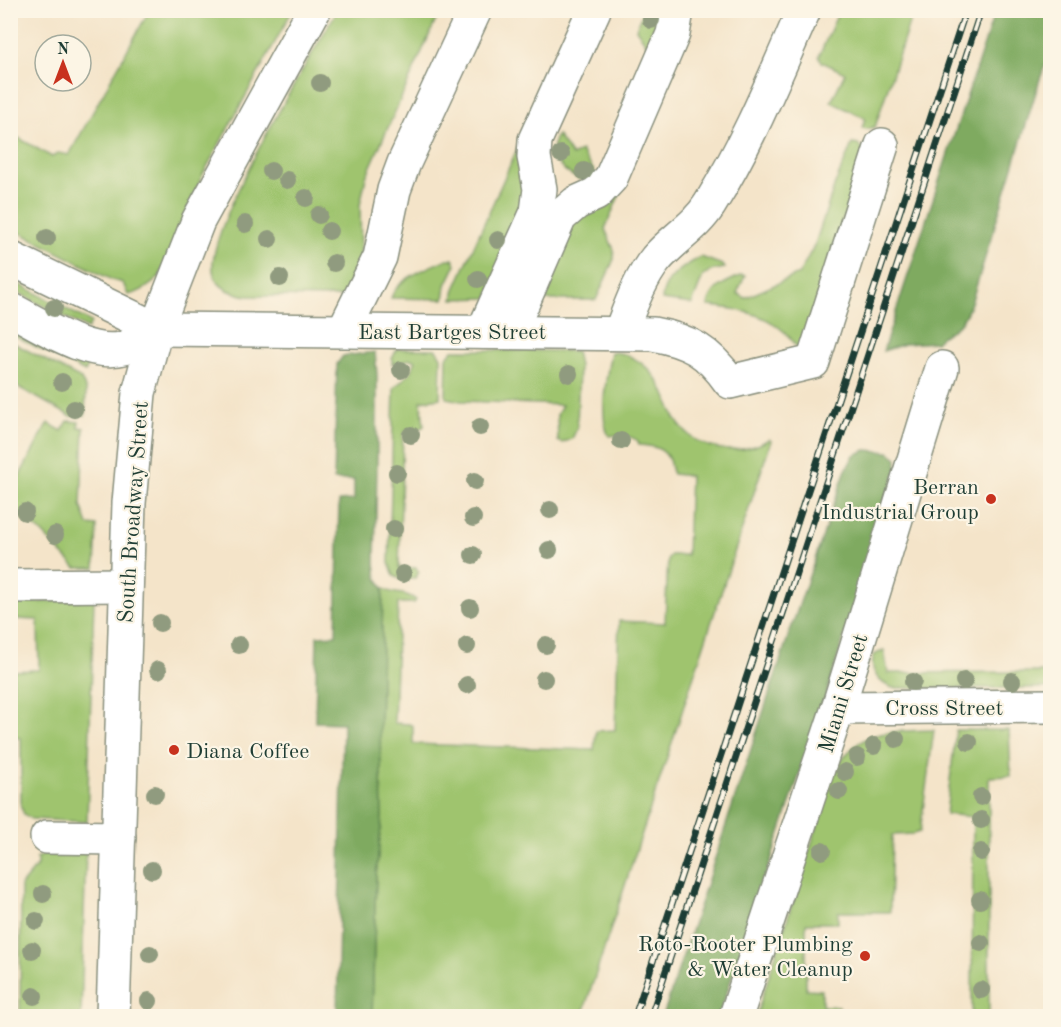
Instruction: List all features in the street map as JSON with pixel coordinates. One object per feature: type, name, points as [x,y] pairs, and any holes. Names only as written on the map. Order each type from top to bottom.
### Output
[{"type":"street","name":"South Broadway Street","points":[[113,1017],[129,503],[139,393],[156,329],[198,221],[314,10]]},
{"type":"street","points":[[344,330],[380,256],[394,190],[404,163],[475,10]]},
{"type":"street","points":[[496,332],[537,212],[540,189],[534,157],[535,140],[594,10]]},
{"type":"street","points":[[496,332],[560,217],[576,203],[596,194],[610,178],[674,34],[677,10]]},
{"type":"street","points":[[620,333],[645,275],[657,259],[695,224],[709,207],[743,147],[804,10]]},
{"type":"street","name":"East Bartges Street","points":[[10,258],[156,329],[653,334],[683,340],[711,358],[730,382],[813,362],[882,145]]},
{"type":"street","points":[[10,309],[81,345],[101,349],[123,349],[156,329]]},
{"type":"street","name":"Miami Street","points":[[736,1017],[838,708],[942,368]]},
{"type":"street","points":[[10,586],[126,585]]},
{"type":"street","name":"Cross Street","points":[[838,708],[1050,706]]},
{"type":"street","points":[[47,837],[119,838]]},
{"type":"green space","points":[[149,11],[292,11],[202,176],[160,276],[146,288],[128,295],[123,283],[112,280],[11,228],[10,133],[52,157],[58,153],[69,155]]},
{"type":"green space","points":[[337,11],[440,11],[366,177],[360,205],[361,258],[344,297],[247,296],[230,291],[217,282],[213,271],[215,249],[226,218],[263,141]]},
{"type":"green space","points":[[643,11],[664,11],[650,49],[636,29]]},
{"type":"green space","points":[[839,11],[913,11],[875,127],[862,128],[865,118],[831,102],[845,73],[822,62],[819,56]]},
{"type":"green space","points":[[995,11],[1050,11],[1050,61],[1045,65],[1039,82],[972,300],[959,324],[936,342],[905,344],[883,351]]},
{"type":"green space","points":[[557,135],[572,156],[581,151],[594,171],[594,175],[586,182],[571,175],[555,158],[553,151]]},
{"type":"green space","points":[[852,144],[859,145],[865,152],[800,353],[783,331],[773,323],[749,313],[708,306],[716,290],[742,275],[745,276],[737,293],[745,298],[799,274],[815,244],[835,184]]},
{"type":"green space","points":[[518,147],[518,159],[530,188],[488,298],[453,299],[455,289]]},
{"type":"green space","points":[[621,191],[605,229],[614,250],[614,259],[596,300],[538,300],[562,230]]},
{"type":"green space","points":[[701,257],[723,265],[725,268],[710,271],[703,276],[692,304],[662,300],[666,286],[675,274]]},
{"type":"green space","points":[[447,259],[453,259],[456,264],[446,285],[444,299],[391,298],[394,291],[406,279]]},
{"type":"green space","points":[[11,280],[91,322],[88,329],[11,289]]},
{"type":"green space","points":[[10,326],[88,366],[85,372],[11,334]]},
{"type":"green space","points":[[10,341],[81,379],[86,390],[85,415],[70,416],[11,383]]},
{"type":"green space","points":[[397,349],[436,349],[441,357],[440,398],[421,401],[424,426],[406,431],[403,435],[399,568],[416,568],[419,572],[415,578],[402,580],[394,576],[389,563],[394,388],[409,374],[416,361],[411,359],[392,364]]},
{"type":"green space","points":[[453,350],[576,351],[579,366],[577,428],[572,439],[562,443],[558,441],[557,415],[562,405],[461,401],[446,398],[447,357]]},
{"type":"green space","points":[[375,352],[377,465],[375,563],[377,578],[383,588],[380,727],[382,817],[376,876],[372,1016],[337,1016],[343,723],[315,722],[317,636],[336,635],[339,501],[354,500],[354,480],[334,480],[337,364],[343,356]]},
{"type":"green space","points":[[611,352],[634,358],[653,374],[675,418],[693,438],[705,444],[731,450],[744,449],[769,439],[771,441],[582,1016],[372,1016],[376,876],[382,817],[380,727],[383,588],[408,595],[416,600],[414,603],[398,603],[394,723],[413,726],[413,744],[594,750],[596,731],[615,730],[619,621],[665,623],[668,558],[671,555],[687,555],[690,476],[673,474],[667,456],[660,450],[639,445],[638,441],[628,437],[609,436],[604,418],[604,407]]},
{"type":"green space","points":[[68,421],[79,422],[78,427],[84,428],[81,505],[88,525],[97,526],[95,568],[76,568],[40,531],[11,510],[11,485],[14,486],[48,423],[62,431]]},
{"type":"green space","points":[[866,450],[889,452],[897,458],[897,468],[827,692],[719,1016],[663,1016],[845,472],[854,455]]},
{"type":"green space","points":[[94,599],[87,822],[31,819],[24,814],[21,807],[21,738],[11,737],[10,692],[13,692],[13,671],[39,670],[38,620],[16,619],[16,603]]},
{"type":"green space","points":[[884,650],[888,673],[1050,672],[1050,688],[893,688],[883,683],[874,671],[874,655]]},
{"type":"green space","points":[[934,730],[920,832],[892,835],[890,912],[838,912],[838,923],[806,923],[806,989],[822,990],[822,1006],[839,1006],[839,1016],[756,1016],[833,777],[841,761],[862,741],[874,736],[902,731]]},
{"type":"green space","points":[[956,730],[1009,730],[1011,776],[989,777],[989,1016],[972,1016],[973,817],[946,814]]},
{"type":"green space","points":[[61,848],[86,849],[81,1016],[20,1016],[21,885],[37,866],[37,858],[45,854],[61,856]]},
{"type":"railway","points":[[635,1016],[966,10]]},
{"type":"railway","points":[[651,1016],[981,10]]},
{"type":"place","name":"Berran Industrial Group","points":[[991,499]]},
{"type":"place","name":"Diana Coffee","points":[[174,750]]},
{"type":"place","name":"Roto-Rooter Plumbing & Water Cleanup","points":[[865,956]]}]
